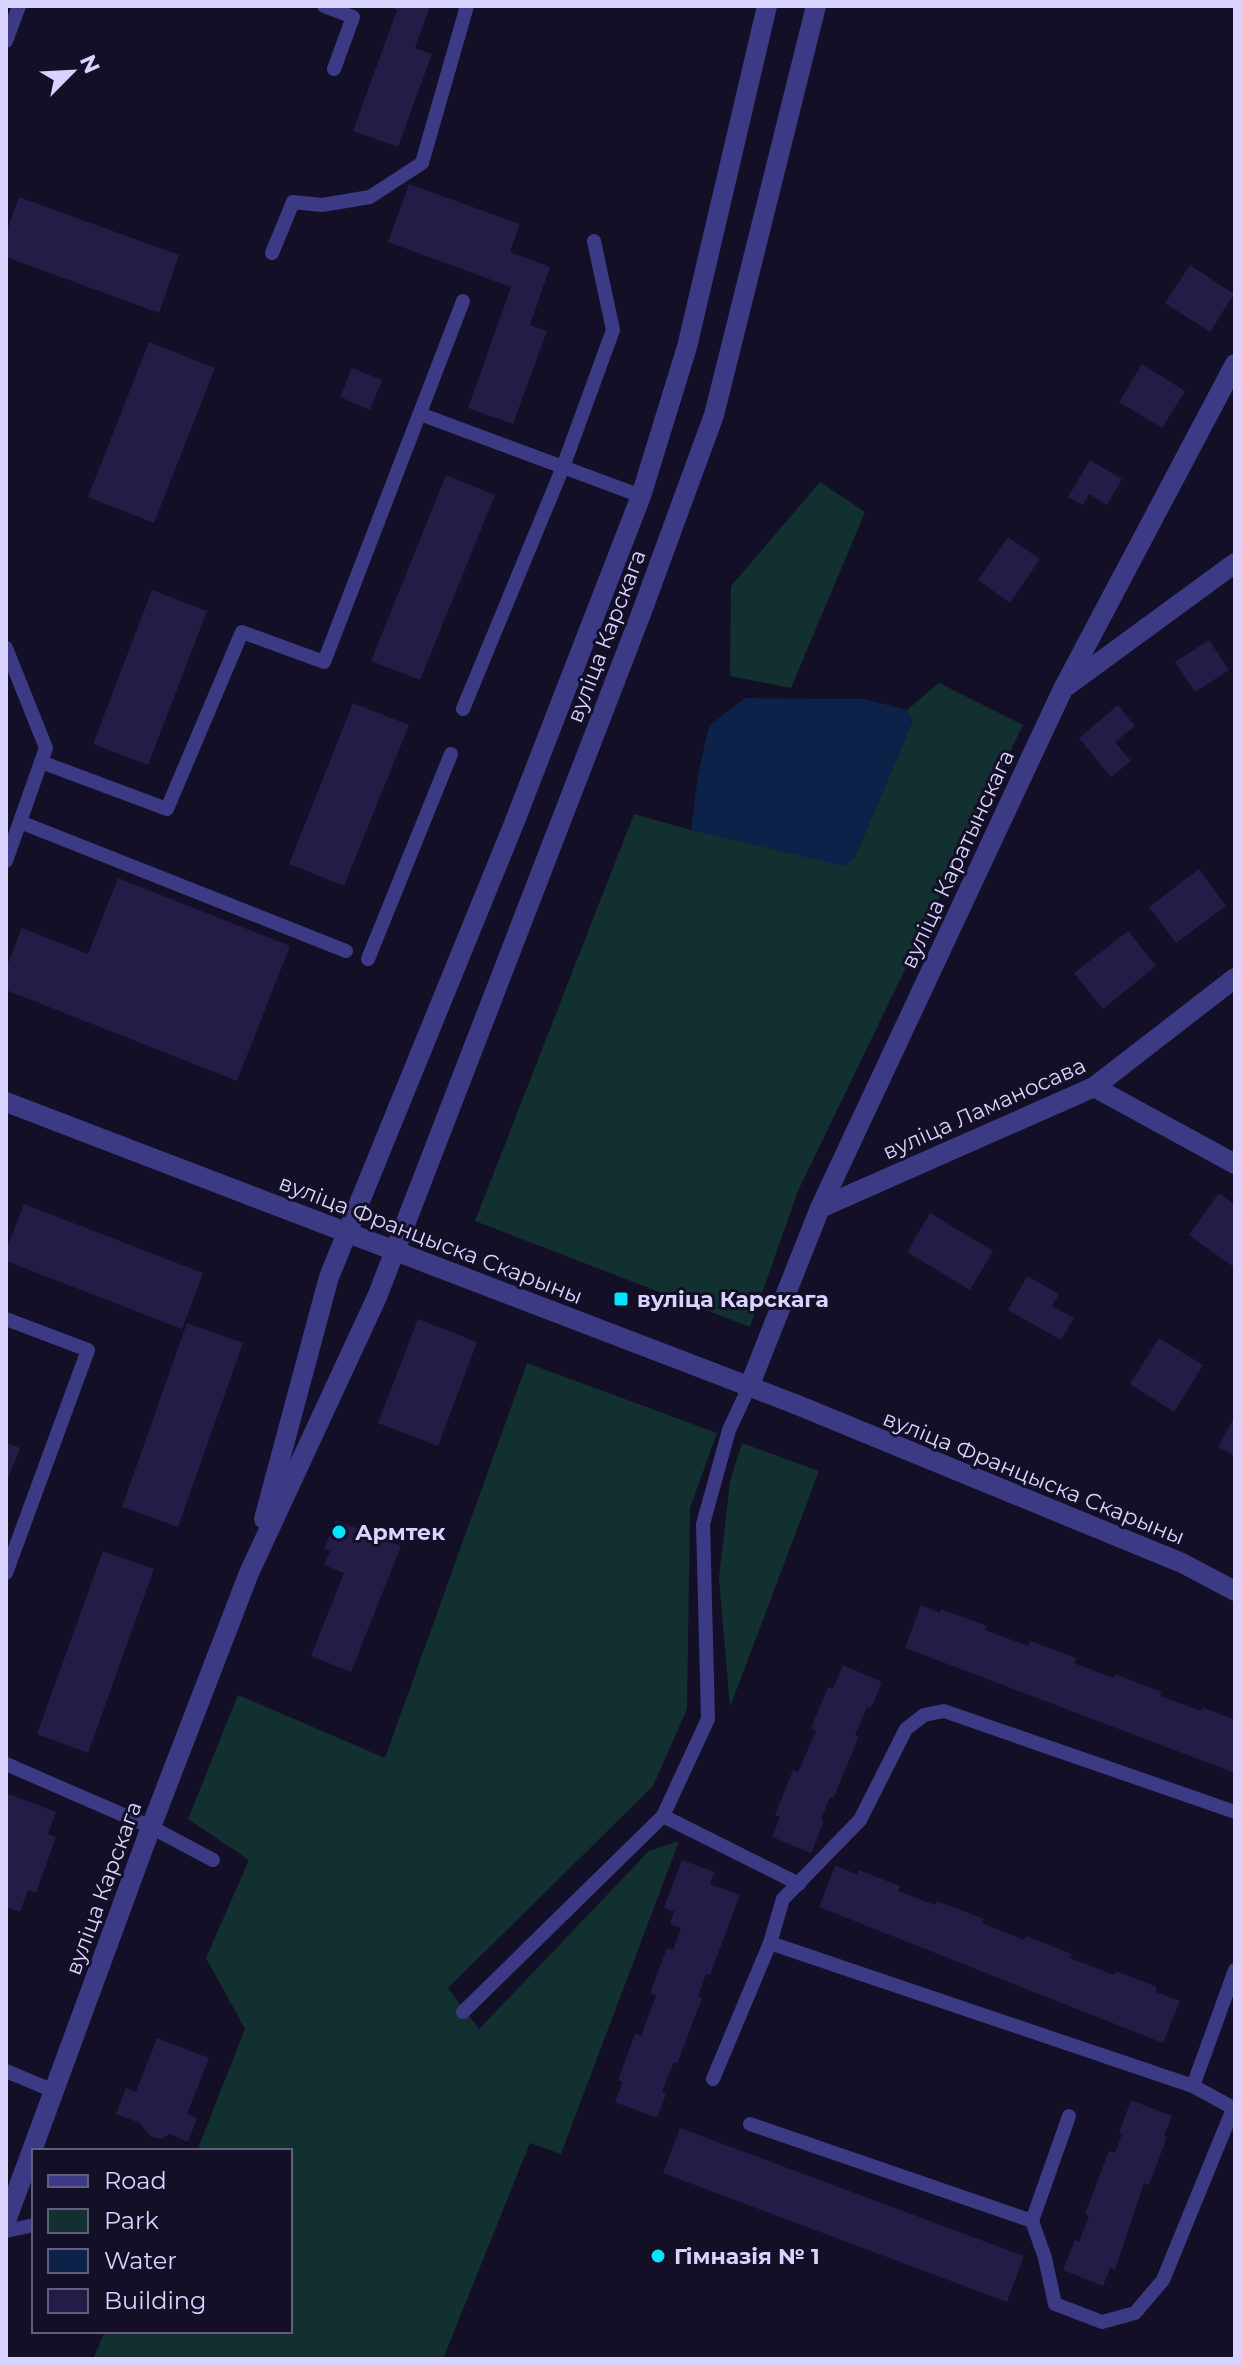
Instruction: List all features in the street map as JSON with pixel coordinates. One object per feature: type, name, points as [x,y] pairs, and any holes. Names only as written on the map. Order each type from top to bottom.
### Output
[{"type":"street","name":"вуліца Карскага","points":[[249,1573],[329,1277],[513,826],[641,496],[687,347],[767,6]]},
{"type":"street","name":"вуліца Карскага","points":[[33,2149],[151,1827],[249,1573],[377,1297],[641,614],[714,415],[816,6]]},
{"type":"street","name":"вуліца Каратынскага","points":[[749,1387],[820,1208],[1063,689],[1235,364]]},
{"type":"street","points":[[1063,689],[1235,563]]},
{"type":"street","name":"вуліца Ламаносава","points":[[820,1208],[1094,1087],[1235,978]]},
{"type":"street","points":[[1094,1087],[1235,1164]]},
{"type":"street","name":"вуліца Францыска Скарыны","points":[[6,1102],[749,1387],[1182,1563],[1235,1591]]},
{"type":"street","name":"вуліца Карскага","points":[[6,2221],[32,2151]]},
{"type":"lane","points":[[6,41],[19,6]]},
{"type":"lane","points":[[324,6],[353,17],[334,69]]},
{"type":"lane","points":[[272,253],[293,202],[322,205],[370,197],[422,163],[467,6]]},
{"type":"lane","points":[[463,709],[563,467],[613,330],[594,241]]},
{"type":"lane","points":[[41,762],[167,809],[242,632],[324,662],[463,301]]},
{"type":"lane","points":[[420,414],[641,496]]},
{"type":"lane","points":[[6,648],[46,748],[6,861]]},
{"type":"lane","points":[[368,959],[451,754]]},
{"type":"lane","points":[[20,822],[346,951]]},
{"type":"lane","points":[[6,1319],[88,1350],[6,1573]]},
{"type":"lane","points":[[463,2012],[663,1816],[708,1719],[703,1524],[729,1430],[749,1387]]},
{"type":"lane","points":[[713,2079],[770,1943],[783,1899],[860,1820],[906,1729],[924,1715],[944,1711],[1235,1812]]},
{"type":"lane","points":[[6,1764],[151,1827],[213,1860]]},
{"type":"lane","points":[[663,1816],[799,1884]]},
{"type":"lane","points":[[770,1943],[1193,2086],[1234,2109],[1163,2280],[1135,2313],[1102,2322],[1055,2304],[1045,2258],[1032,2221],[1069,2116]]},
{"type":"lane","points":[[1193,2086],[1235,1970]]},
{"type":"lane","points":[[6,2071],[54,2091]]},
{"type":"lane","points":[[750,2124],[1032,2221]]},
{"type":"lane","points":[[6,2231],[32,2225]]},
{"type":"green space","points":[[820,482],[865,512],[791,688],[730,676],[731,586]]},
{"type":"green space","points":[[939,683],[1023,725],[798,1191],[750,1327],[475,1221],[634,814],[691,830],[855,857],[912,722],[907,710]]},
{"type":"green space","points":[[527,1363],[717,1433],[690,1508],[687,1709],[653,1786],[448,1988],[479,2029],[649,1851],[679,1841],[561,2154],[530,2143],[443,2359],[93,2359],[104,2333],[292,2333],[292,2149],[198,2149],[245,2029],[206,1958],[249,1860],[188,1819],[238,1695],[385,1758]]},
{"type":"green space","points":[[742,1443],[819,1471],[730,1707],[719,1578],[730,1481]]},
{"type":"water","points":[[745,698],[865,699],[907,710],[912,722],[855,857],[844,866],[691,830],[698,775],[709,726]]},
{"type":"building","points":[[386,6],[430,6],[415,48],[432,54],[398,147],[353,131],[397,10]]},
{"type":"building","points":[[409,184],[520,224],[510,252],[550,267],[530,325],[547,331],[513,424],[468,408],[511,287],[388,242]]},
{"type":"building","points":[[19,197],[179,255],[159,313],[6,257],[6,233]]},
{"type":"building","points":[[1190,265],[1234,294],[1210,332],[1165,303]]},
{"type":"building","points":[[149,342],[215,368],[154,523],[88,497]]},
{"type":"building","points":[[1142,364],[1185,391],[1162,428],[1119,402]]},
{"type":"building","points":[[352,368],[382,380],[370,410],[340,397]]},
{"type":"building","points":[[1090,460],[1122,479],[1107,505],[1089,494],[1083,505],[1068,497]]},
{"type":"building","points":[[446,475],[495,495],[420,680],[371,661]]},
{"type":"building","points":[[1008,537],[1040,559],[1010,603],[978,580]]},
{"type":"building","points":[[152,590],[207,611],[148,765],[93,744]]},
{"type":"building","points":[[1209,640],[1229,670],[1195,692],[1175,662]]},
{"type":"building","points":[[353,703],[409,725],[344,886],[289,864]]},
{"type":"building","points":[[1118,705],[1135,726],[1115,742],[1131,761],[1111,777],[1079,738]]},
{"type":"building","points":[[1199,869],[1226,906],[1176,943],[1149,907]]},
{"type":"building","points":[[118,878],[290,946],[237,1081],[6,990],[6,968],[22,928],[88,954]]},
{"type":"building","points":[[1128,931],[1156,966],[1103,1009],[1074,973]]},
{"type":"building","points":[[1219,1193],[1235,1205],[1235,1268],[1189,1235]]},
{"type":"building","points":[[24,1204],[203,1273],[182,1329],[6,1261],[6,1250]]},
{"type":"building","points":[[930,1213],[993,1251],[970,1290],[907,1252]]},
{"type":"building","points":[[1027,1276],[1059,1294],[1052,1306],[1074,1318],[1061,1340],[1008,1310]]},
{"type":"building","points":[[418,1319],[477,1342],[438,1446],[378,1423]]},
{"type":"building","points":[[187,1323],[243,1343],[178,1527],[122,1507]]},
{"type":"building","points":[[1159,1338],[1203,1365],[1174,1412],[1130,1384]]},
{"type":"building","points":[[1235,1416],[1235,1456],[1218,1447]]},
{"type":"building","points":[[6,1442],[20,1448],[6,1484]]},
{"type":"building","points":[[336,1520],[401,1546],[351,1672],[311,1656],[344,1573],[324,1565],[330,1551],[324,1549]]},
{"type":"building","points":[[103,1551],[154,1569],[88,1753],[37,1734]]},
{"type":"building","points":[[921,1605],[987,1626],[985,1630],[1028,1646],[1030,1641],[1076,1658],[1074,1663],[1113,1678],[1115,1674],[1162,1692],[1160,1696],[1235,1720],[1235,1773],[905,1648]]},
{"type":"building","points":[[843,1665],[882,1682],[855,1735],[859,1736],[833,1799],[830,1797],[811,1853],[772,1837],[780,1817],[775,1815],[793,1770],[798,1772],[816,1731],[811,1728],[828,1687],[833,1689]]},
{"type":"building","points":[[9,1794],[56,1812],[48,1834],[56,1837],[36,1893],[28,1890],[20,1912],[6,1907],[6,1801]]},
{"type":"building","points":[[682,1860],[715,1872],[710,1884],[740,1895],[710,1975],[706,1974],[698,1996],[702,1998],[677,2064],[674,2062],[662,2092],[666,2094],[657,2118],[615,2102],[623,2082],[618,2080],[635,2034],[641,2036],[656,1995],[650,1993],[667,1948],[673,1950],[681,1928],[670,1924],[674,1911],[664,1908]]},
{"type":"building","points":[[835,1866],[857,1874],[859,1870],[900,1886],[898,1891],[935,1905],[937,1901],[984,1919],[982,1923],[1024,1940],[1026,1936],[1072,1954],[1070,1958],[1157,1987],[1156,1992],[1180,2001],[1163,2043],[819,1907]]},
{"type":"building","points":[[157,2038],[209,2058],[187,2114],[197,2118],[188,2142],[170,2134],[161,2139],[151,2137],[140,2123],[116,2114],[126,2088],[136,2092]]},
{"type":"building","points":[[1131,2100],[1172,2116],[1149,2185],[1144,2183],[1115,2270],[1110,2268],[1103,2286],[1063,2270],[1075,2240],[1079,2242],[1089,2216],[1085,2214],[1109,2151],[1115,2153]]},
{"type":"building","points":[[680,2128],[1024,2256],[1007,2302],[663,2173]]},
{"type":"place","name":"вуліца Карскага","points":[[621,1299]]},
{"type":"place","name":"Армтек","points":[[339,1532]]},
{"type":"place","name":"Гімназія № 1","points":[[658,2256]]}]
